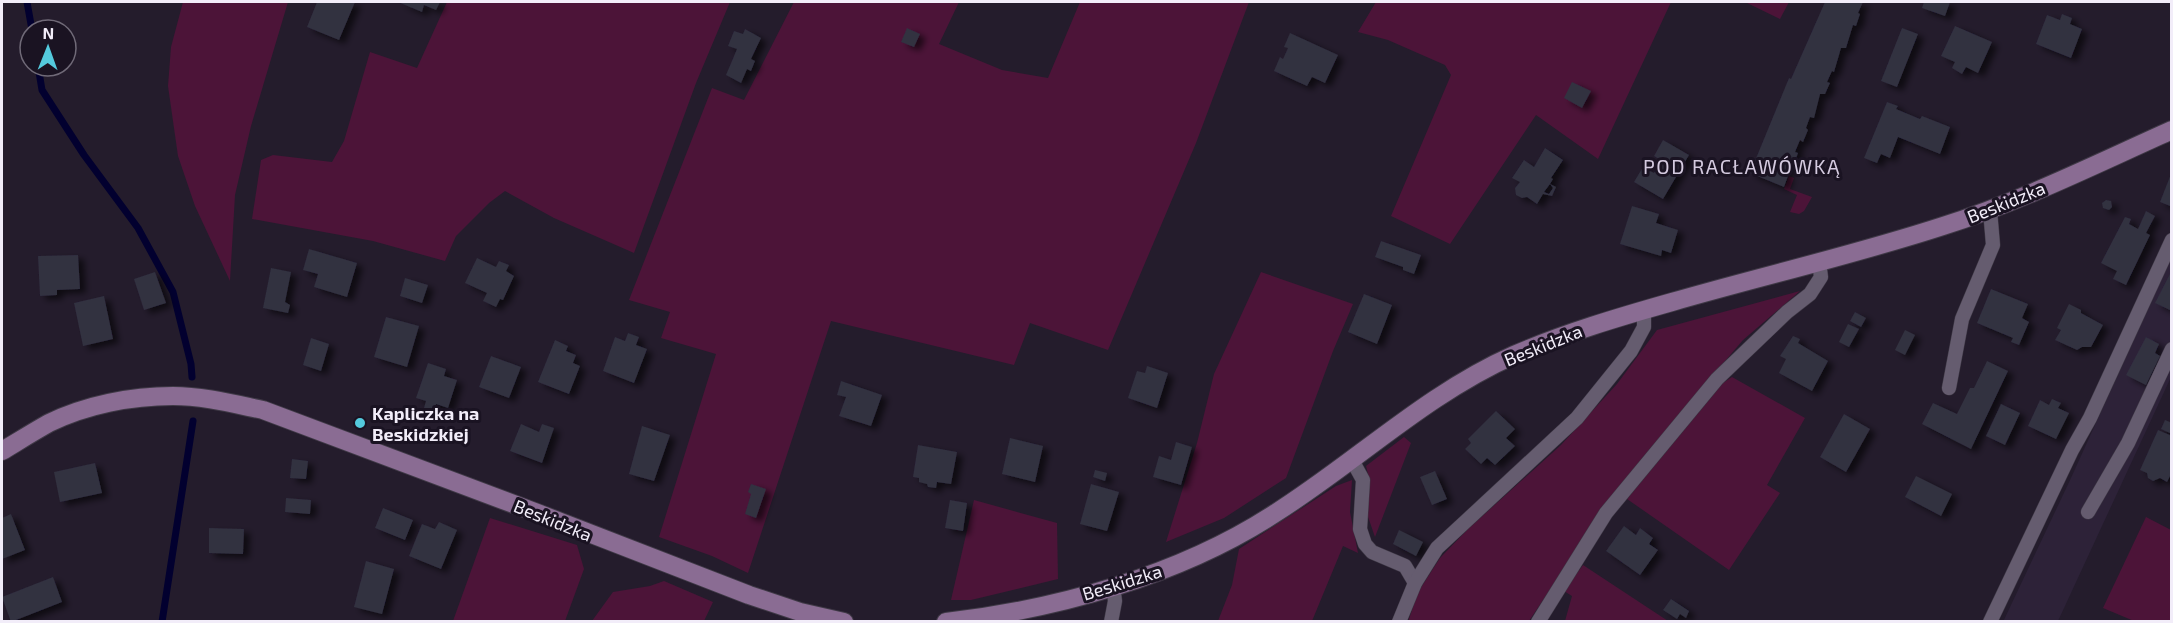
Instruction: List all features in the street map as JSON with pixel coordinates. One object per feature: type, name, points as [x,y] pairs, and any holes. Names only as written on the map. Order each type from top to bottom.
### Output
[{"type":"street","name":"Beskidzka","points":[[946,621],[1021,610],[1113,586],[1194,558],[1272,516],[1438,398],[1511,356],[1564,334],[1819,262],[1990,210],[2172,130]]},
{"type":"street","name":"Beskidzka","points":[[2,451],[49,423],[87,408],[135,399],[174,396],[220,401],[263,410],[749,595],[800,612],[844,621]]},
{"type":"lane","points":[[1949,388],[1962,319],[1993,245],[1990,210]]},
{"type":"lane","points":[[1990,621],[2072,450],[2090,418],[2172,240]]},
{"type":"lane","points":[[1538,621],[1606,513],[1717,379],[1787,312],[1810,294],[1821,277],[1819,262]]},
{"type":"lane","points":[[1399,621],[1415,583],[1437,548],[1577,418],[1631,351],[1644,327],[1644,310]]},
{"type":"lane","points":[[2088,512],[2128,443],[2172,349]]},
{"type":"lane","points":[[1352,460],[1364,480],[1360,529],[1365,544],[1372,552],[1405,566],[1415,583]]},
{"type":"lane","points":[[1111,621],[1115,601],[1113,586]]},
{"type":"shaded area","points":[[183,2],[288,2],[251,126],[235,195],[230,281],[195,206],[178,156],[168,86],[171,47]]},
{"type":"shaded area","points":[[447,2],[730,2],[696,83],[634,253],[554,218],[505,191],[489,203],[456,236],[445,261],[373,241],[252,219],[261,160],[273,155],[332,162],[344,141],[370,52],[417,68]]},
{"type":"shaded area","points":[[794,2],[959,2],[939,44],[1002,70],[1048,78],[1080,2],[1249,2],[1196,143],[1108,350],[1030,323],[1014,365],[831,321],[748,573],[712,556],[659,537],[716,354],[661,338],[670,312],[629,300],[712,88],[744,100]]},
{"type":"shaded area","points":[[1376,2],[1671,2],[1598,159],[1536,115],[1450,244],[1391,216],[1451,75],[1445,65],[1388,40],[1358,32]]},
{"type":"shaded area","points":[[1745,2],[1789,2],[1780,19]]},
{"type":"shaded area","points":[[1789,176],[1794,178],[1790,189],[1812,197],[1804,211],[1799,214],[1790,212],[1797,195],[1784,189]]},
{"type":"shaded area","points":[[2171,257],[2171,377],[2058,621],[2003,622],[2071,478]]},
{"type":"shaded area","points":[[1261,272],[1353,304],[1286,478],[1224,518],[1166,542],[1197,443],[1214,374]]},
{"type":"shaded area","points":[[1800,291],[1743,340],[1643,457],[1606,506],[1529,621],[1408,622],[1418,592],[1440,558],[1468,529],[1561,445],[1617,384],[1657,330]]},
{"type":"shaded area","points":[[1732,377],[1805,418],[1767,485],[1780,493],[1729,570],[1627,499],[1723,383]]},
{"type":"shaded area","points":[[1404,437],[1411,443],[1375,537],[1366,511],[1370,482],[1366,466]]},
{"type":"shaded area","points":[[1352,480],[1350,512],[1358,553],[1343,546],[1312,621],[1218,621],[1232,585],[1239,549],[1336,486]]},
{"type":"shaded area","points":[[974,500],[1057,523],[1058,579],[971,600],[951,600]]},
{"type":"shaded area","points":[[2146,517],[2171,530],[2171,621],[2134,621],[2103,608]]},
{"type":"shaded area","points":[[490,518],[577,545],[584,569],[565,621],[453,621]]},
{"type":"shaded area","points":[[1583,565],[1668,621],[1565,621],[1572,596],[1564,591]]},
{"type":"shaded area","points":[[664,581],[713,602],[704,621],[592,621],[613,592],[650,586]]},
{"type":"building","points":[[317,2],[355,2],[339,40],[307,27]]},
{"type":"building","points":[[398,2],[440,2],[436,10],[424,5],[422,12]]},
{"type":"building","points":[[1825,2],[1863,2],[1846,48],[1841,48],[1834,72],[1832,71],[1827,82],[1830,83],[1825,94],[1820,94],[1814,118],[1810,117],[1803,142],[1800,140],[1795,152],[1798,153],[1794,164],[1790,164],[1785,175],[1788,176],[1784,187],[1750,173],[1789,78],[1791,79]]},
{"type":"building","points":[[1924,2],[1950,2],[1945,16],[1922,8]]},
{"type":"building","points":[[2062,14],[2072,18],[2070,24],[2082,29],[2071,58],[2036,44],[2047,15],[2060,20]]},
{"type":"building","points":[[1955,26],[1992,42],[1978,73],[1966,67],[1962,74],[1952,68],[1955,62],[1941,56]]},
{"type":"building","points":[[907,28],[920,34],[914,47],[901,42]]},
{"type":"building","points":[[1902,28],[1918,34],[1897,87],[1881,81]]},
{"type":"building","points":[[745,29],[761,38],[751,59],[755,61],[751,71],[747,69],[741,83],[726,75],[737,49],[728,46],[734,31],[743,34]]},
{"type":"building","points":[[1290,33],[1338,55],[1325,83],[1312,77],[1307,86],[1274,71],[1280,57],[1283,59],[1288,48],[1284,47]]},
{"type":"building","points":[[1572,82],[1591,91],[1582,108],[1564,98]]},
{"type":"building","points":[[1887,102],[1898,106],[1896,109],[1920,119],[1922,116],[1950,127],[1940,154],[1898,137],[1890,158],[1881,154],[1877,163],[1864,158]]},
{"type":"building","points":[[1663,140],[1689,155],[1663,199],[1634,182],[1643,167],[1654,173],[1662,161],[1654,156]]},
{"type":"building","points":[[1545,148],[1563,160],[1551,178],[1553,179],[1550,184],[1556,187],[1552,196],[1543,194],[1537,204],[1527,197],[1522,198],[1516,195],[1515,188],[1520,182],[1512,178],[1524,160],[1534,167]],"holes":[[[1550,184],[1553,188],[1549,194],[1544,192]]]},
{"type":"building","points":[[2171,174],[2172,213],[2170,206],[2160,202]]},
{"type":"building","points":[[2106,200],[2111,201],[2112,207],[2109,210],[2103,208],[2102,203]]},
{"type":"building","points":[[1632,206],[1659,214],[1656,223],[1678,230],[1671,253],[1662,250],[1661,256],[1620,244]]},
{"type":"building","points":[[2146,211],[2155,216],[2146,233],[2150,235],[2126,285],[2113,279],[2117,271],[2101,263],[2125,217],[2131,219],[2129,224],[2138,229]]},
{"type":"building","points":[[1381,241],[1421,255],[1414,274],[1403,270],[1403,267],[1375,257]]},
{"type":"building","points":[[309,249],[357,263],[347,297],[314,287],[318,274],[303,270]]},
{"type":"building","points":[[78,255],[80,289],[57,290],[57,295],[40,296],[38,256]]},
{"type":"building","points":[[477,258],[496,267],[499,261],[509,265],[506,271],[514,276],[503,300],[500,299],[496,307],[483,301],[487,293],[465,283]]},
{"type":"building","points":[[271,268],[291,272],[285,302],[290,305],[288,313],[263,308]]},
{"type":"building","points":[[2172,270],[2172,311],[2155,303]]},
{"type":"building","points":[[155,272],[166,303],[144,310],[134,279]]},
{"type":"building","points":[[405,278],[428,285],[422,303],[400,296]]},
{"type":"building","points":[[1991,289],[2028,304],[2022,318],[2029,322],[2019,345],[2011,342],[2013,338],[1977,323]]},
{"type":"building","points":[[1364,294],[1392,305],[1377,344],[1348,332]]},
{"type":"building","points":[[104,296],[113,339],[83,346],[74,303]]},
{"type":"building","points":[[2069,304],[2103,325],[2091,347],[2082,347],[2077,350],[2055,340],[2061,330],[2057,328]]},
{"type":"building","points":[[1855,312],[1866,318],[1861,327],[1850,321]]},
{"type":"building","points":[[386,317],[419,326],[407,367],[374,357]]},
{"type":"building","points":[[1848,324],[1859,329],[1849,347],[1839,342]]},
{"type":"building","points":[[1905,330],[1915,335],[1905,355],[1895,350]]},
{"type":"building","points":[[628,333],[639,337],[636,345],[647,349],[634,383],[603,371],[615,337],[625,341]]},
{"type":"building","points":[[1793,336],[1800,339],[1798,343],[1828,361],[1812,391],[1779,373],[1786,359],[1780,356]]},
{"type":"building","points":[[2146,337],[2159,344],[2155,353],[2160,356],[2146,385],[2126,375]]},
{"type":"building","points":[[311,338],[329,344],[321,371],[303,365]]},
{"type":"building","points":[[555,340],[568,346],[566,351],[576,355],[573,363],[580,366],[569,394],[538,382]]},
{"type":"building","points":[[491,356],[521,367],[509,398],[479,387]]},
{"type":"building","points":[[1987,361],[2008,371],[1971,449],[1922,424],[1933,403],[1957,414],[1970,388],[1974,388]]},
{"type":"building","points":[[428,363],[446,369],[444,376],[457,380],[448,408],[436,404],[435,411],[424,408],[426,401],[416,398]]},
{"type":"building","points":[[1147,366],[1168,373],[1157,408],[1128,398],[1137,371],[1145,373]]},
{"type":"building","points":[[841,381],[882,395],[871,426],[839,416],[846,397],[837,395]]},
{"type":"building","points":[[2052,399],[2061,403],[2058,408],[2069,413],[2056,439],[2028,426],[2040,400],[2049,405]]},
{"type":"building","points":[[2001,404],[2020,413],[2005,445],[1986,436]]},
{"type":"building","points":[[1496,411],[1515,429],[1506,438],[1515,446],[1495,465],[1487,458],[1481,464],[1465,449],[1471,443],[1468,439]]},
{"type":"building","points":[[1844,414],[1870,429],[1846,472],[1820,457]]},
{"type":"building","points":[[2165,420],[2172,423],[2172,434],[2161,429]]},
{"type":"building","points":[[521,424],[539,432],[542,424],[554,428],[542,463],[510,451]]},
{"type":"building","points":[[642,426],[670,435],[654,481],[629,474]]},
{"type":"building","points":[[2158,430],[2172,436],[2172,472],[2167,482],[2160,478],[2153,481],[2148,478],[2147,473],[2140,470]]},
{"type":"building","points":[[1010,438],[1043,446],[1035,482],[1002,474]]},
{"type":"building","points":[[1176,442],[1192,447],[1181,485],[1153,477],[1159,456],[1171,460]]},
{"type":"building","points":[[918,445],[957,452],[951,484],[937,482],[936,488],[928,487],[927,484],[919,482],[919,478],[913,477]]},
{"type":"building","points":[[292,459],[308,461],[306,479],[290,478]]},
{"type":"building","points":[[95,463],[102,493],[60,502],[54,472]]},
{"type":"building","points":[[1095,470],[1107,473],[1105,481],[1093,477]]},
{"type":"building","points":[[1435,471],[1447,499],[1432,505],[1420,477]]},
{"type":"building","points":[[1916,476],[1952,494],[1941,516],[1905,497]]},
{"type":"building","points":[[751,484],[766,489],[756,518],[745,514],[751,494],[748,492]]},
{"type":"building","points":[[1091,484],[1119,492],[1107,531],[1080,524]]},
{"type":"building","points":[[286,498],[311,500],[310,514],[285,512]]},
{"type":"building","points":[[950,500],[967,503],[963,531],[945,528]]},
{"type":"building","points":[[383,508],[413,520],[405,540],[375,528]]},
{"type":"building","points":[[11,514],[25,550],[2,559],[2,518]]},
{"type":"building","points":[[439,522],[457,530],[441,569],[409,556],[422,524],[435,529]]},
{"type":"building","points":[[1624,526],[1636,535],[1640,528],[1653,538],[1649,544],[1658,550],[1640,575],[1606,551]]},
{"type":"building","points":[[209,528],[244,529],[243,554],[209,553]]},
{"type":"building","points":[[1399,530],[1423,542],[1416,556],[1393,544]]},
{"type":"building","points":[[366,561],[394,569],[382,614],[354,607]]},
{"type":"building","points":[[53,577],[62,602],[11,622],[2,597]]},
{"type":"building","points":[[1671,599],[1689,611],[1686,618],[1680,614],[1677,619],[1663,610]]},
{"type":"waterway","points":[[27,2],[30,18]]},
{"type":"waterway","points":[[40,78],[42,90],[84,155],[138,228],[173,292],[191,364],[192,377]]},
{"type":"waterway","points":[[162,622],[193,421]]},
{"type":"place","name":"Kapliczka na Beskidzkiej","points":[[360,423]]},
{"type":"district","name":"POD RACŁAWÓWKĄ","points":[[1742,166]]}]
